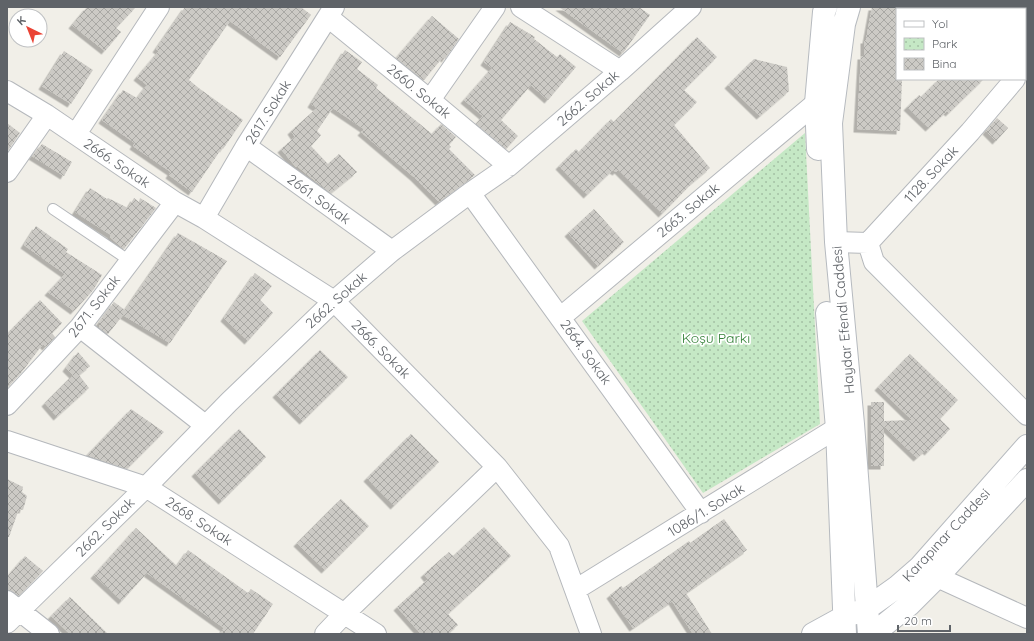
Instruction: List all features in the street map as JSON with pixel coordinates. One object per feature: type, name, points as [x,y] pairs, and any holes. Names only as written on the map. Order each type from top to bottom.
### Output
[{"type":"main road","name":"Haydar Efendi Caddesi","points":[[849,7],[844,24],[831,124],[836,242],[853,424],[869,634]]},
{"type":"main road","name":"Haydar Efendi Caddesi","points":[[822,9],[816,103],[820,227],[836,428],[845,626]]},
{"type":"main road","name":"Karapınar Caddesi","points":[[813,634],[845,626],[897,586],[920,566],[1027,446]]},
{"type":"main road","name":"Karapınar Caddesi","points":[[873,634],[909,604],[937,577],[1027,480]]},
{"type":"street","points":[[76,134],[160,7]]},
{"type":"street","points":[[430,100],[495,7]]},
{"type":"street","points":[[521,7],[620,71]]},
{"type":"street","name":"2662. Sokak","points":[[12,612],[146,487],[205,425],[334,301],[392,251],[470,193],[510,166],[620,71],[691,7]]},
{"type":"street","name":"2660. Sokak","points":[[331,12],[430,100],[510,166]]},
{"type":"street","name":"2617. Sokak","points":[[204,218],[246,146],[331,12]]},
{"type":"street","name":"1128. Sokak","points":[[868,243],[970,132],[1014,80]]},
{"type":"street","name":"2666. Sokak","points":[[7,91],[76,134],[175,202],[204,218],[334,301],[496,467],[559,546],[591,634]]},
{"type":"street","name":"2663. Sokak","points":[[561,318],[816,103]]},
{"type":"street","points":[[7,172],[47,115]]},
{"type":"street","name":"2661. Sokak","points":[[246,146],[392,251]]},
{"type":"street","name":"2664. Sokak","points":[[470,193],[701,513]]},
{"type":"street","name":"2671. Sokak","points":[[7,405],[80,327],[175,202]]},
{"type":"street","points":[[836,242],[868,243],[874,262],[1027,415]]},
{"type":"street","points":[[80,327],[205,425]]},
{"type":"street","name":"1086/1. Sokak","points":[[575,590],[836,428]]},
{"type":"street","name":"2668. Sokak","points":[[7,440],[146,487],[376,634]]},
{"type":"street","points":[[325,634],[496,467]]},
{"type":"street","points":[[937,577],[1027,618]]},
{"type":"street","points":[[12,612],[49,634]]},
{"type":"lane","points":[[53,209],[130,261]]},
{"type":"green space","name":"Koşu Parkı","points":[[805,133],[820,424],[703,493],[582,321]]},
{"type":"building","points":[[87,7],[136,7],[116,28],[121,32],[105,51],[72,25]]},
{"type":"building","points":[[185,7],[301,7],[311,15],[280,57],[230,21],[189,80],[243,120],[192,192],[169,175],[171,172],[133,146],[135,143],[102,120],[123,90],[137,98],[147,85],[137,77],[159,51],[156,49]]},
{"type":"building","points":[[559,7],[639,7],[650,15],[623,53]]},
{"type":"building","points":[[872,7],[897,7],[896,80],[902,80],[900,131],[857,129],[861,56],[864,56],[864,40],[866,40]]},
{"type":"building","points":[[432,16],[459,39],[445,59],[443,57],[424,80],[396,58]]},
{"type":"building","points":[[510,22],[535,37],[534,39],[557,57],[560,54],[576,67],[548,100],[531,85],[501,120],[518,136],[506,149],[476,124],[483,116],[464,100],[492,68],[484,62]]},
{"type":"building","points":[[697,37],[717,57],[684,90],[697,102],[674,125],[710,168],[692,183],[662,214],[618,170],[616,172],[613,170],[587,195],[559,166],[576,149],[579,152],[611,119],[614,122]]},
{"type":"building","points":[[345,50],[362,62],[357,69],[378,85],[376,88],[432,134],[441,124],[456,137],[449,145],[451,147],[449,149],[475,175],[439,202],[414,177],[361,132],[364,129],[333,108],[317,131],[321,135],[311,146],[328,164],[339,154],[357,172],[331,193],[297,166],[296,167],[281,149],[295,137],[291,131],[317,108],[311,104]]},
{"type":"building","points":[[64,51],[93,70],[71,104],[42,86]]},
{"type":"building","points":[[754,59],[787,67],[789,91],[760,116],[728,85]]},
{"type":"building","points":[[938,80],[983,80],[949,113],[947,111],[929,128],[907,107],[919,95],[921,97]]},
{"type":"building","points":[[997,118],[1008,128],[996,141],[986,131]]},
{"type":"building","points":[[7,123],[20,133],[7,152]]},
{"type":"building","points":[[42,144],[72,162],[64,176],[32,156]]},
{"type":"building","points":[[90,188],[107,199],[108,198],[128,208],[134,198],[139,202],[140,198],[156,208],[124,249],[110,237],[111,235],[75,212]]},
{"type":"building","points":[[594,209],[624,242],[598,266],[568,233]]},
{"type":"building","points":[[36,226],[68,249],[66,252],[102,275],[94,289],[74,311],[48,292],[65,274],[24,245]]},
{"type":"building","points":[[178,233],[227,261],[170,343],[123,315],[108,334],[99,327],[99,323],[114,302],[125,310]]},
{"type":"building","points":[[255,273],[272,286],[260,300],[273,313],[248,341],[224,318]]},
{"type":"building","points":[[40,300],[62,323],[52,333],[55,337],[46,347],[43,344],[21,373],[7,388],[7,334]]},
{"type":"building","points":[[320,350],[348,377],[303,421],[276,394]]},
{"type":"building","points":[[78,352],[90,366],[79,375],[89,388],[57,417],[45,403],[73,375],[66,368]]},
{"type":"building","points":[[910,354],[958,400],[940,419],[950,429],[928,452],[926,450],[917,458],[884,426],[884,466],[871,466],[871,402],[884,402],[884,421],[912,420],[878,387]]},
{"type":"building","points":[[131,409],[164,432],[127,469],[87,455]]},
{"type":"building","points":[[239,429],[266,457],[222,501],[195,473]]},
{"type":"building","points":[[411,434],[439,462],[394,506],[367,478]]},
{"type":"building","points":[[7,479],[23,487],[22,492],[27,496],[23,510],[19,509],[9,537],[7,537]]},
{"type":"building","points":[[341,499],[369,526],[325,570],[297,543]]},
{"type":"building","points":[[724,519],[747,550],[686,593],[712,634],[693,634],[672,601],[633,628],[610,595],[621,586],[623,588],[689,541],[690,543]]},
{"type":"building","points":[[484,527],[511,556],[448,614],[458,625],[448,634],[421,634],[397,607],[428,579],[424,574],[449,552],[453,556]]},
{"type":"building","points":[[136,528],[177,566],[188,550],[248,593],[251,589],[273,604],[253,634],[220,634],[224,628],[147,573],[122,601],[94,575]]},
{"type":"building","points":[[25,556],[43,571],[19,596],[14,592],[7,590],[7,577]]},
{"type":"building","points":[[70,597],[108,634],[70,634],[51,616]]}]
